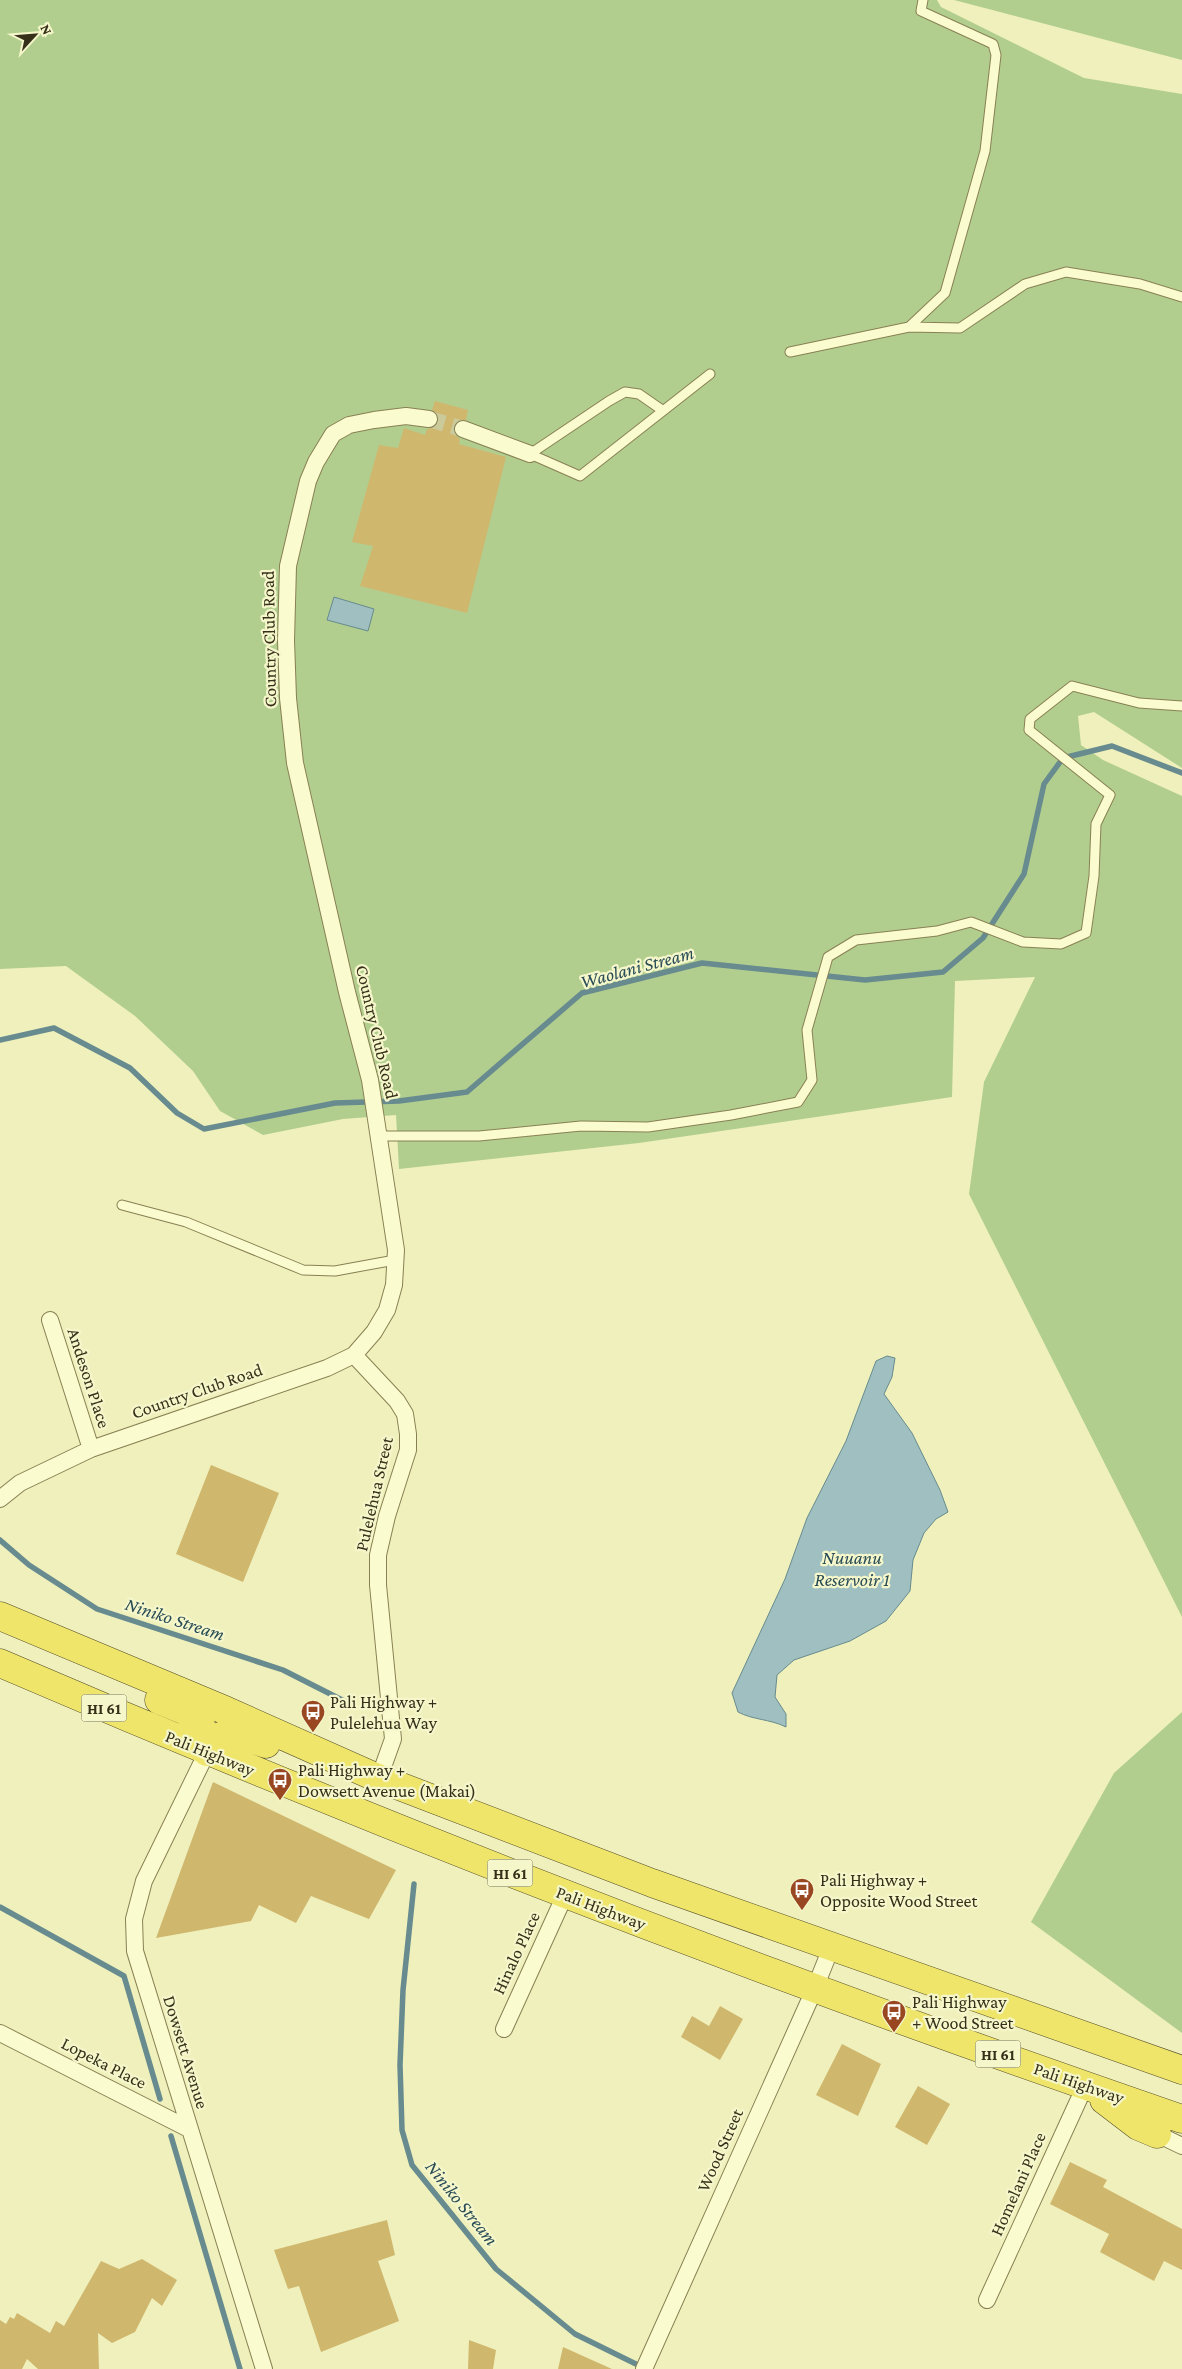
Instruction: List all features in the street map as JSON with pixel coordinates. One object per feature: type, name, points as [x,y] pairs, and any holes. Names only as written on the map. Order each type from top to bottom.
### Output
[{"type":"highway","name":"HI 61","points":[[0,1616],[227,1711],[376,1777],[652,1883],[831,1948],[1182,2070]]},
{"type":"highway","points":[[101,1658],[113,1678],[186,1711],[201,1725],[207,1752]]},
{"type":"highway","name":"Pali Highway","points":[[0,1663],[207,1752],[565,1895],[1084,2086],[1182,2119]]},
{"type":"highway","points":[[207,1752],[221,1736],[234,1733],[268,1745],[354,1783],[376,1777]]},
{"type":"highway","points":[[1084,2086],[1138,2126],[1157,2134]]},
{"type":"street","name":"Country Club Road","points":[[0,1499],[20,1483],[91,1449],[327,1368],[354,1354],[374,1332],[387,1310],[394,1285],[396,1250],[370,1080],[347,992],[295,763],[288,698],[286,650],[288,566],[308,481],[316,462],[333,434],[349,425],[374,420],[406,416],[430,419]]},
{"type":"street","points":[[463,429],[530,454]]},
{"type":"street","name":"Andeson Place","points":[[50,1320],[91,1449]]},
{"type":"street","name":"Pulelehua Street","points":[[354,1354],[397,1401],[406,1414],[408,1434],[408,1450],[387,1516],[378,1555],[378,1585],[393,1739],[376,1777]]},
{"type":"street","name":"Dowsett Avenue","points":[[207,1752],[144,1881],[134,1919],[135,1951],[264,2369]]},
{"type":"street","name":"Hinalo Place","points":[[504,2029],[565,1895]]},
{"type":"street","name":"Wood Street","points":[[644,2369],[815,1988],[831,1948]]},
{"type":"street","name":"Lopeka Place","points":[[0,2033],[189,2129]]},
{"type":"street","name":"Homelani Place","points":[[987,2300],[1084,2086]]},
{"type":"street","points":[[1157,2134],[1182,2146]]},
{"type":"lane","points":[[909,327],[944,293],[985,151],[996,55],[994,44],[921,11],[923,0]]},
{"type":"lane","points":[[790,352],[909,327],[960,328],[1026,284],[1066,272],[1140,284],[1182,297]]},
{"type":"lane","points":[[530,454],[580,476],[710,374]]},
{"type":"lane","points":[[530,454],[625,392],[639,394],[662,410]]},
{"type":"lane","points":[[378,1129],[479,1136],[581,1126],[648,1126],[731,1115],[798,1102],[812,1080],[807,1030],[825,964],[828,957],[856,940],[936,931],[971,922],[1023,942],[1060,944],[1086,933],[1094,876],[1096,824],[1110,795],[1029,730],[1030,718],[1072,686],[1139,703],[1182,706]]},
{"type":"lane","points":[[122,1205],[186,1222],[303,1270],[336,1272],[395,1260]]},
{"type":"green space","points":[[0,0],[937,0],[941,7],[1084,78],[1182,94],[1182,768],[1094,712],[1078,716],[1081,745],[1103,760],[1182,796],[1182,1617],[969,1194],[984,1082],[1035,977],[955,981],[952,1097],[639,1143],[399,1169],[396,1115],[343,1119],[263,1135],[220,1111],[193,1071],[135,1016],[66,966],[0,969]]},
{"type":"green space","points":[[954,0],[1182,0],[1182,60]]},
{"type":"green space","points":[[1182,1712],[1182,2033],[1031,1922],[1114,1773]]},
{"type":"water","points":[[334,597],[374,609],[368,631],[327,620]]},
{"type":"water","name":"Nuuanu Reservoir 1","points":[[887,1356],[895,1358],[892,1377],[884,1394],[912,1433],[940,1490],[948,1512],[936,1519],[924,1533],[913,1560],[910,1591],[886,1621],[850,1641],[794,1660],[777,1675],[775,1697],[786,1714],[786,1727],[774,1722],[744,1715],[738,1712],[732,1693],[785,1579],[807,1518],[846,1441],[876,1361]]},
{"type":"building","points":[[435,401],[468,410],[466,420],[457,421],[454,426],[455,435],[460,439],[459,444],[506,457],[467,613],[360,586],[373,546],[352,542],[379,445],[398,448],[404,428],[425,435],[427,429],[433,428],[439,421],[438,415],[432,410]]},
{"type":"building","points":[[211,1465],[279,1493],[243,1582],[176,1554]]},
{"type":"building","points":[[213,1782],[396,1870],[369,1919],[311,1896],[296,1923],[259,1905],[251,1921],[156,1938]]},
{"type":"building","points":[[720,2006],[743,2019],[720,2060],[681,2037],[692,2016],[709,2026]]},
{"type":"building","points":[[842,2044],[881,2064],[858,2116],[816,2095]]},
{"type":"building","points":[[918,2086],[950,2104],[927,2145],[895,2127]]},
{"type":"building","points":[[1070,2162],[1107,2180],[1103,2187],[1182,2229],[1182,2270],[1164,2261],[1154,2281],[1100,2252],[1109,2234],[1050,2204]]},
{"type":"building","points":[[387,2220],[395,2255],[378,2261],[399,2321],[321,2352],[299,2286],[288,2289],[274,2250]]},
{"type":"building","points":[[142,2259],[177,2280],[162,2306],[152,2298],[135,2332],[112,2343],[98,2333],[99,2369],[38,2369],[27,2359],[22,2369],[0,2369],[0,2320],[6,2324],[10,2317],[14,2319],[17,2313],[50,2333],[56,2321],[64,2326],[101,2261],[119,2269]]},
{"type":"building","points":[[469,2340],[496,2350],[493,2369],[468,2369]]},
{"type":"building","points":[[563,2347],[612,2369],[558,2369]]},
{"type":"waterway","name":"Waolani Stream","points":[[0,1040],[54,1028],[130,1068],[177,1113],[204,1129],[335,1103],[399,1101],[467,1092],[582,993],[702,963],[865,980],[943,972],[983,938],[1024,874],[1044,784],[1063,758],[1112,746],[1182,773]]},
{"type":"waterway","name":"Niniko Stream","points":[[0,1540],[29,1565],[97,1609],[283,1670],[352,1705]]},
{"type":"waterway","name":"Niniko Stream","points":[[414,1884],[403,1990],[400,2065],[402,2130],[412,2165],[496,2269],[575,2334],[642,2367]]},
{"type":"waterway","points":[[0,1907],[124,1976],[160,2099]]},
{"type":"waterway","points":[[171,2136],[240,2369]]},
{"type":"tunnel","points":[[429,419],[463,429]]},
{"type":"place","name":"Pali Highway + Pulelehua Way","points":[[313,1733]]},
{"type":"place","name":"Pali Highway + Dowsett Avenue (Makai)","points":[[280,1801]]},
{"type":"place","name":"Pali Highway + Opposite Wood Street","points":[[802,1911]]},
{"type":"place","name":"Pali Highway + Wood Street","points":[[894,2033]]}]
